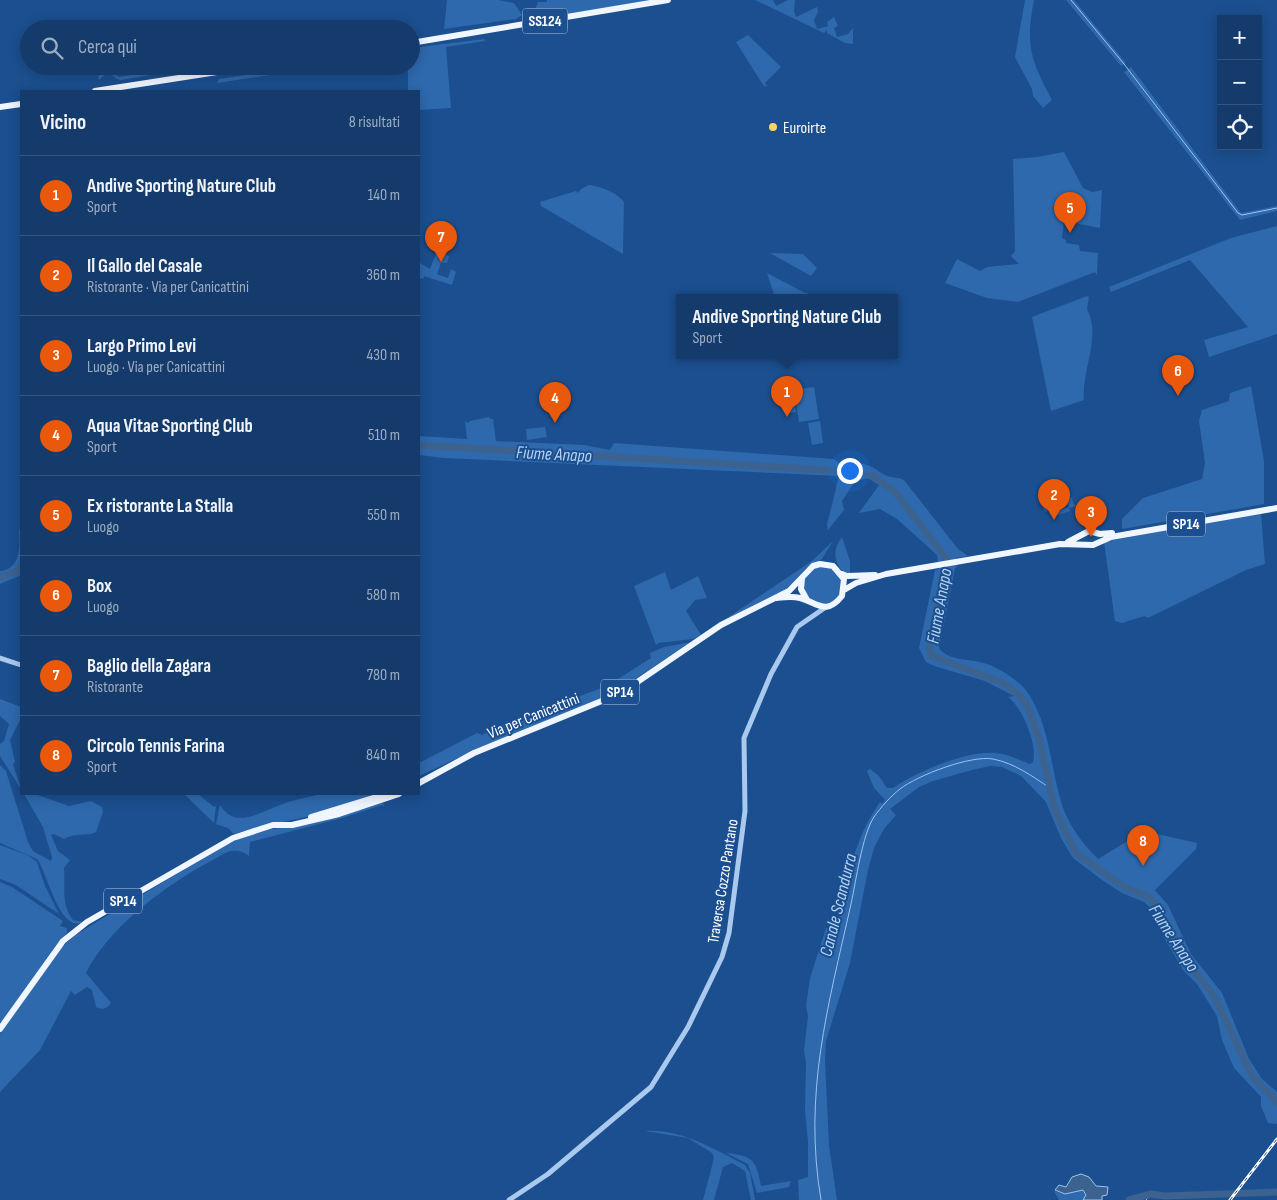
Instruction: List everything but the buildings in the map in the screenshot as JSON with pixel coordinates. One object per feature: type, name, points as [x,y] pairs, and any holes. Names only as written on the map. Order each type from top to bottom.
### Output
[{"type":"main road","name":"SS124","points":[[420,41],[668,0]]},
{"type":"main road","points":[[101,90],[198,75]]},
{"type":"main road","points":[[0,107],[20,104]]},
{"type":"main road","name":"SP14","points":[[1096,533],[1112,533],[1277,507]]},
{"type":"main road","name":"SP14","points":[[1092,544],[1111,536],[1277,507]]},
{"type":"main road","points":[[777,598],[795,586],[807,570],[820,564],[833,566],[847,576],[886,574],[1060,544],[1092,544],[1098,539],[1096,533],[1092,531],[1060,544]]},
{"type":"main road","points":[[1085,534],[1084,541],[1092,544]]},
{"type":"main road","points":[[842,574],[844,590]]},
{"type":"main road","points":[[777,598],[794,597],[826,607],[838,601],[844,590],[856,583],[886,574]]},
{"type":"main road","points":[[803,576],[801,589],[809,602]]},
{"type":"main road","name":"Via per Canicattini","points":[[420,778],[609,698],[633,685],[722,625],[748,610],[777,598]]},
{"type":"main road","name":"Via per Canicattini","points":[[420,782],[452,763]]},
{"type":"main road","name":"SP14","points":[[0,1029],[63,941],[87,922],[232,838],[273,825],[285,824],[378,795],[386,797]]},
{"type":"main road","name":"SP14","points":[[285,824],[292,825],[338,814],[386,797]]},
{"type":"street","points":[[809,602],[810,617]]},
{"type":"street","name":"Traversa Cozzo Pantano","points":[[509,1200],[548,1174],[651,1087],[688,1027],[722,957],[730,932],[745,811],[744,738],[771,674],[796,627],[826,607]]},
{"type":"street","points":[[0,658],[20,665]]},
{"type":"street","points":[[338,814],[374,802],[378,795]]},
{"type":"shaded area","points":[[447,0],[498,0],[514,3],[522,15],[516,19],[444,29]]},
{"type":"shaded area","points":[[547,0],[651,0],[533,20],[528,15],[532,8],[535,10],[538,2],[547,2]]},
{"type":"shaded area","points":[[755,0],[773,0],[776,6],[788,0],[795,0],[794,11],[796,17],[817,7],[818,12],[814,20],[817,29],[828,26],[827,22],[834,17],[838,26],[834,28],[837,37],[848,34],[853,28],[853,44],[845,43],[827,33],[827,30],[824,33]]},
{"type":"shaded area","points":[[1025,0],[1034,0],[1030,41],[1039,74],[1052,100],[1043,108],[1033,96],[1032,89],[1015,57]]},
{"type":"shaded area","points":[[1066,0],[1074,0],[1126,63],[1121,66]]},
{"type":"shaded area","points":[[748,35],[781,67],[765,83],[767,86],[764,86],[736,42]]},
{"type":"shaded area","points":[[484,39],[485,41],[446,47],[451,108],[420,110],[420,90],[408,90],[408,75],[420,75],[420,47]]},
{"type":"shaded area","points":[[1131,67],[1241,213],[1277,206],[1277,211],[1240,220],[1124,72]]},
{"type":"shaded area","points":[[100,75],[105,75],[99,80]]},
{"type":"shaded area","points":[[112,75],[119,77],[152,75],[121,80]]},
{"type":"shaded area","points":[[246,75],[270,75],[217,83],[219,79]]},
{"type":"shaded area","points":[[1064,152],[1083,188],[1092,192],[1102,190],[1100,228],[1064,221],[1062,238],[1066,240],[1066,243],[1079,245],[1080,251],[1098,253],[1097,275],[1095,272],[1018,302],[987,298],[945,283],[957,259],[980,271],[987,267],[1019,264],[1011,256],[1015,251],[1013,159]]},
{"type":"shaded area","points":[[589,185],[608,190],[624,202],[623,254],[541,206],[540,202],[576,191],[578,193]]},
{"type":"shaded area","points":[[1277,226],[1277,334],[1209,357],[1204,340],[1248,327],[1190,260],[1111,292],[1109,287],[1231,238]]},
{"type":"shaded area","points":[[442,238],[450,241],[449,248],[444,246],[442,253],[449,256],[447,263],[441,263],[437,274],[448,278],[451,269],[456,272],[452,285],[424,276],[423,279],[420,278],[420,263],[430,269]]},
{"type":"shaded area","points":[[770,253],[803,254],[817,268],[811,276]]},
{"type":"shaded area","points":[[767,273],[810,294],[774,294]]},
{"type":"shaded area","points":[[1087,296],[1089,297],[1087,309],[1091,319],[1092,342],[1085,377],[1084,400],[1051,411],[1032,317]]},
{"type":"shaded area","points":[[1251,386],[1264,461],[1264,504],[1122,529],[1122,519],[1143,498],[1202,479],[1205,463],[1199,421],[1202,410],[1229,401],[1230,393]]},
{"type":"shaded area","points":[[814,387],[819,419],[799,422],[794,390]]},
{"type":"shaded area","points":[[793,391],[796,412],[785,414],[782,392]]},
{"type":"shaded area","points":[[489,417],[493,419],[496,441],[584,445],[610,450],[614,443],[834,459],[844,464],[864,464],[887,476],[904,480],[958,549],[968,556],[956,558],[957,567],[955,568],[939,648],[948,656],[978,661],[996,668],[1014,679],[1028,693],[1045,731],[1066,815],[1086,846],[1098,859],[1144,831],[1197,843],[1196,849],[1155,890],[1168,905],[1191,954],[1222,993],[1249,1059],[1262,1079],[1277,1092],[1277,1124],[1268,1123],[1261,1106],[1261,1097],[1234,1068],[1222,1040],[1217,1016],[1197,984],[1183,970],[1165,939],[1154,911],[1144,902],[1122,893],[1102,880],[1073,858],[1061,838],[1046,802],[1021,776],[1002,767],[990,766],[933,781],[919,787],[890,809],[896,815],[884,829],[874,848],[850,963],[826,1041],[825,1060],[829,1145],[837,1200],[799,1200],[798,1180],[808,1177],[808,1142],[805,1111],[806,1063],[804,1050],[808,1016],[806,1006],[810,978],[826,928],[836,928],[852,863],[863,832],[880,802],[882,804],[885,800],[874,788],[867,771],[870,769],[879,776],[887,788],[893,788],[915,775],[942,763],[970,755],[996,753],[1030,764],[1033,762],[1034,755],[1028,727],[1019,709],[1008,697],[1014,696],[985,681],[926,662],[919,648],[935,570],[939,569],[937,555],[897,519],[880,509],[859,513],[879,485],[868,478],[855,481],[842,501],[844,510],[828,530],[827,525],[839,476],[444,458],[420,455],[420,436],[467,439],[465,421],[468,423]]},
{"type":"shaded area","points":[[820,421],[823,443],[812,445],[808,423]]},
{"type":"shaded area","points":[[545,427],[547,437],[527,440],[526,429]]},
{"type":"shaded area","points":[[1070,494],[1071,496],[1048,504],[1053,504],[1056,511],[1069,507],[1066,499],[1075,496],[1072,498],[1076,506],[1069,508],[1070,511],[1052,517],[1050,510],[1045,512],[1043,507],[1047,504],[1046,501]]},
{"type":"shaded area","points":[[1261,514],[1265,564],[1246,570],[1148,618],[1144,616],[1122,623],[1115,621],[1104,542],[1211,521]]},
{"type":"shaded area","points":[[19,530],[20,575],[0,584],[0,571],[12,566],[18,556]]},
{"type":"shaded area","points":[[842,537],[850,561],[850,574],[842,571],[839,567],[835,554],[837,545]]},
{"type":"shaded area","points":[[833,541],[822,559],[806,568],[784,592],[721,622],[812,561]]},
{"type":"shaded area","points":[[823,566],[836,572],[842,585],[836,598],[823,604],[810,598],[804,585],[810,572]]},
{"type":"shaded area","points":[[665,572],[671,590],[698,576],[707,598],[695,600],[686,611],[701,635],[693,639],[658,643],[656,645],[634,586]]},
{"type":"shaded area","points":[[689,643],[614,693],[473,751],[420,776],[420,762],[477,733],[482,735],[500,726],[607,686],[651,658],[650,653],[664,647]]},
{"type":"shaded area","points":[[0,699],[20,707],[20,720],[10,740],[15,762],[13,764],[20,787],[0,756],[0,744],[4,741],[9,724],[0,716]]},
{"type":"shaded area","points":[[0,765],[6,771],[28,842],[33,851],[51,861],[52,857],[43,827],[25,795],[38,795],[69,806],[91,801],[102,807],[103,812],[96,832],[64,839],[54,834],[51,835],[58,851],[70,860],[64,868],[66,907],[73,920],[83,922],[75,923],[67,919],[61,911],[37,859],[0,843]]},
{"type":"shaded area","points":[[185,795],[199,795],[214,807],[216,806],[214,823]]},
{"type":"shaded area","points":[[318,795],[371,795],[340,808],[234,834],[228,828],[216,824],[220,805],[233,817],[240,818],[256,815],[290,802]]},
{"type":"shaded area","points":[[383,803],[384,807],[382,805],[342,818],[250,842],[249,856],[239,851],[227,853],[194,871],[158,895],[140,909],[109,940],[96,956],[86,973],[111,1003],[108,1007],[96,1007],[92,990],[87,987],[75,995],[71,991],[40,1050],[0,1092],[0,1034],[59,950],[75,935],[232,841],[271,829],[293,827]]},
{"type":"shaded area","points":[[0,845],[27,855],[37,862],[45,886],[59,914],[16,885],[0,879]]},
{"type":"shaded area","points":[[0,882],[12,887],[63,921],[60,926],[67,928],[67,933],[55,946],[4,1021],[0,1022]]},
{"type":"shaded area","points":[[645,1131],[659,1131],[688,1138]]},
{"type":"shaded area","points":[[688,1138],[745,1165],[750,1173],[755,1200],[751,1200],[745,1171],[732,1163],[723,1167],[714,1200],[703,1200],[714,1158],[712,1153]]},
{"type":"shaded area","points":[[726,1153],[743,1156],[752,1161],[757,1170],[761,1186],[791,1181],[789,1187],[757,1193],[748,1164]]},
{"type":"shaded area","points":[[1081,1174],[1089,1177],[1096,1186],[1108,1187],[1107,1195],[1102,1196],[1102,1200],[1083,1200],[1086,1195],[1083,1190],[1065,1194],[1055,1190],[1059,1185],[1066,1187],[1072,1177]]},
{"type":"shaded area","points":[[1081,1189],[1086,1195],[1083,1200],[1059,1200],[1054,1191],[1065,1194]]},
{"type":"waterway","points":[[1071,0],[1124,64],[1238,213],[1242,215],[1277,208]]},
{"type":"waterway","name":"Fiume Anapo","points":[[420,445],[840,471],[874,476],[896,493],[947,559],[929,647],[932,656],[1003,683],[1019,695],[1028,707],[1038,736],[1055,810],[1076,853],[1124,887],[1147,896],[1156,906],[1193,969],[1215,998],[1252,1076],[1277,1102]]},
{"type":"waterway","name":"Fiume Anapo","points":[[0,577],[16,572],[20,567]]},
{"type":"waterway","name":"Canale Scandurra","points":[[821,1200],[816,1161],[815,1123],[821,1050],[860,859],[866,835],[874,817],[890,798],[908,784],[945,767],[972,760],[993,759],[1001,761],[1023,770],[1050,788]]},
{"type":"waterway","points":[[1129,1200],[1151,1194],[1165,1196],[1277,1192]]},
{"type":"waterway","points":[[1146,1200],[1151,1194]]},
{"type":"railway","points":[[1230,1200],[1277,1139]]},
{"type":"place","name":"Euroirte","points":[[773,127]]},
{"type":"place","name":"Ex ristorante La Stalla","points":[[1070,233]]},
{"type":"place","name":"Baglio della Zagara","points":[[441,262]]},
{"type":"place","name":"Box","points":[[1178,396]]},
{"type":"place","name":"Andive Sporting Nature Club","points":[[787,417]]},
{"type":"place","name":"Aqua Vitae Sporting Club","points":[[555,423]]},
{"type":"place","name":"Il Gallo del Casale","points":[[1054,520]]},
{"type":"place","name":"Largo Primo Levi","points":[[1091,537]]},
{"type":"place","name":"Circolo Tennis Farina","points":[[1143,866]]}]
